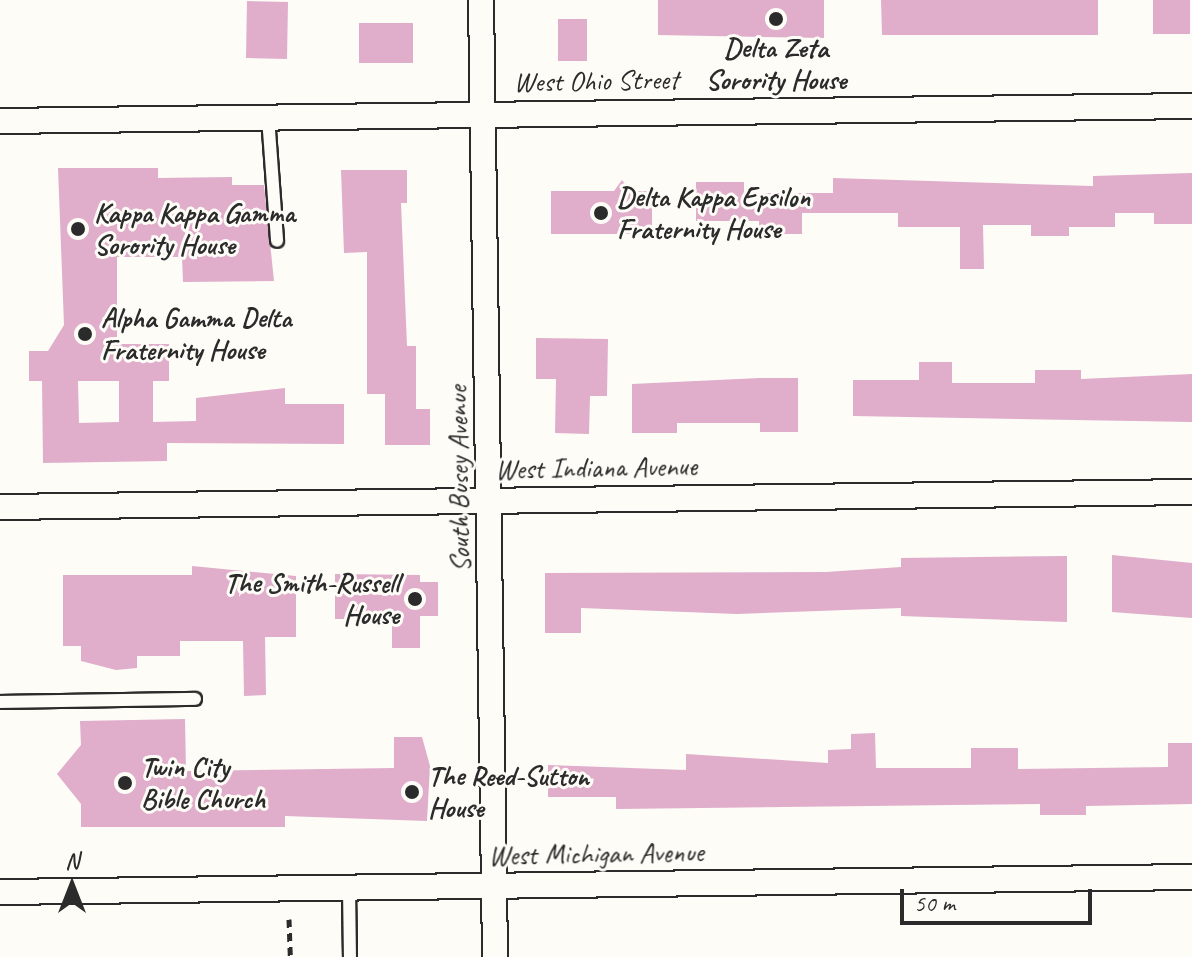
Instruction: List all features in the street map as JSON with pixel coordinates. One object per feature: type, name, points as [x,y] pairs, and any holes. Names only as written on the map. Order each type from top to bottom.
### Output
[{"type":"street","name":"South Busey Avenue","points":[[481,0],[495,957]]},
{"type":"street","name":"West Ohio Street","points":[[0,121],[1192,106]]},
{"type":"street","name":"West Indiana Avenue","points":[[0,507],[1192,492]]},
{"type":"street","name":"West Michigan Avenue","points":[[0,892],[1192,877]]},
{"type":"lane","points":[[268,117],[277,241]]},
{"type":"lane","points":[[0,702],[195,699]]},
{"type":"lane","points":[[349,888],[350,957]]},
{"type":"path","points":[[289,919],[290,957]]},
{"type":"building","points":[[658,0],[824,0],[824,38],[658,35]]},
{"type":"building","points":[[881,0],[1098,0],[1098,35],[882,35]]},
{"type":"building","points":[[1153,0],[1190,0],[1190,34],[1153,34]]},
{"type":"building","points":[[247,1],[288,2],[287,59],[246,58]]},
{"type":"building","points":[[558,19],[587,19],[587,61],[558,61]]},
{"type":"building","points":[[359,23],[413,23],[413,63],[359,63]]},
{"type":"building","points":[[58,168],[158,168],[158,178],[232,177],[232,185],[264,185],[274,281],[183,282],[182,257],[117,257],[117,344],[169,344],[169,381],[153,381],[153,422],[196,421],[196,398],[285,388],[285,404],[344,404],[344,444],[167,443],[167,461],[43,463],[42,381],[29,381],[29,351],[48,351],[64,325]],"holes":[[[78,381],[119,381],[119,422],[79,423]]]},
{"type":"building","points":[[341,170],[407,170],[407,203],[401,203],[407,346],[416,346],[416,409],[430,409],[430,445],[385,445],[385,394],[367,394],[367,252],[344,253]]},
{"type":"building","points":[[1192,173],[1192,224],[1154,224],[1154,213],[1115,213],[1115,227],[1069,227],[1069,236],[1031,236],[1031,225],[983,225],[984,269],[960,269],[960,227],[898,227],[898,213],[802,213],[802,234],[759,234],[759,221],[696,221],[696,182],[744,182],[744,193],[833,193],[833,178],[1093,186],[1093,176]]},
{"type":"building","name":"Delta Kappa Epsilon Fraternity House","points":[[622,180],[630,191],[652,191],[652,234],[551,234],[551,191],[614,191]]},
{"type":"building","points":[[536,338],[608,339],[607,396],[590,396],[589,434],[555,433],[556,379],[536,379]]},
{"type":"building","points":[[919,362],[952,362],[952,383],[1035,383],[1035,370],[1081,370],[1081,379],[1192,374],[1192,422],[853,416],[853,380],[919,380]]},
{"type":"building","points":[[798,378],[798,432],[760,432],[760,423],[677,423],[677,433],[632,433],[632,384]]},
{"type":"building","points":[[1112,555],[1192,563],[1192,618],[1112,612]]},
{"type":"building","points":[[1067,556],[1067,622],[901,616],[901,608],[737,614],[581,608],[581,633],[545,633],[545,573],[826,572],[901,567],[901,558]]},
{"type":"building","points":[[192,566],[296,576],[296,637],[265,637],[266,695],[244,696],[243,641],[180,641],[180,656],[137,656],[137,668],[116,670],[81,661],[81,646],[63,646],[63,575],[192,575]]},
{"type":"building","points":[[335,574],[420,575],[420,582],[438,582],[438,616],[420,616],[420,648],[392,648],[392,619],[335,619]]},
{"type":"building","name":"Twin City Bible Church","points":[[185,719],[186,771],[394,768],[394,737],[422,737],[430,766],[427,821],[285,816],[285,827],[81,827],[81,804],[57,774],[81,745],[80,721]]},
{"type":"building","points":[[875,733],[876,768],[971,768],[971,748],[1018,748],[1018,769],[1168,767],[1168,743],[1192,743],[1192,804],[1086,806],[1086,815],[1040,815],[1040,804],[616,809],[616,797],[548,797],[548,765],[686,770],[686,754],[828,763],[828,750],[851,749],[851,734]]},
{"type":"place","name":"Delta Zeta Sorority House","points":[[776,19]]},
{"type":"place","name":"Delta Kappa Epsilon Fraternity House","points":[[601,213]]},
{"type":"place","name":"Kappa Kappa Gamma Sorority House","points":[[78,229]]},
{"type":"place","name":"Alpha Gamma Delta Fraternity House","points":[[85,334]]},
{"type":"place","name":"The Smith-Russell House","points":[[415,599]]},
{"type":"place","name":"Twin City Bible Church","points":[[125,783]]},
{"type":"place","name":"The Reed-Sutton House","points":[[412,792]]}]
